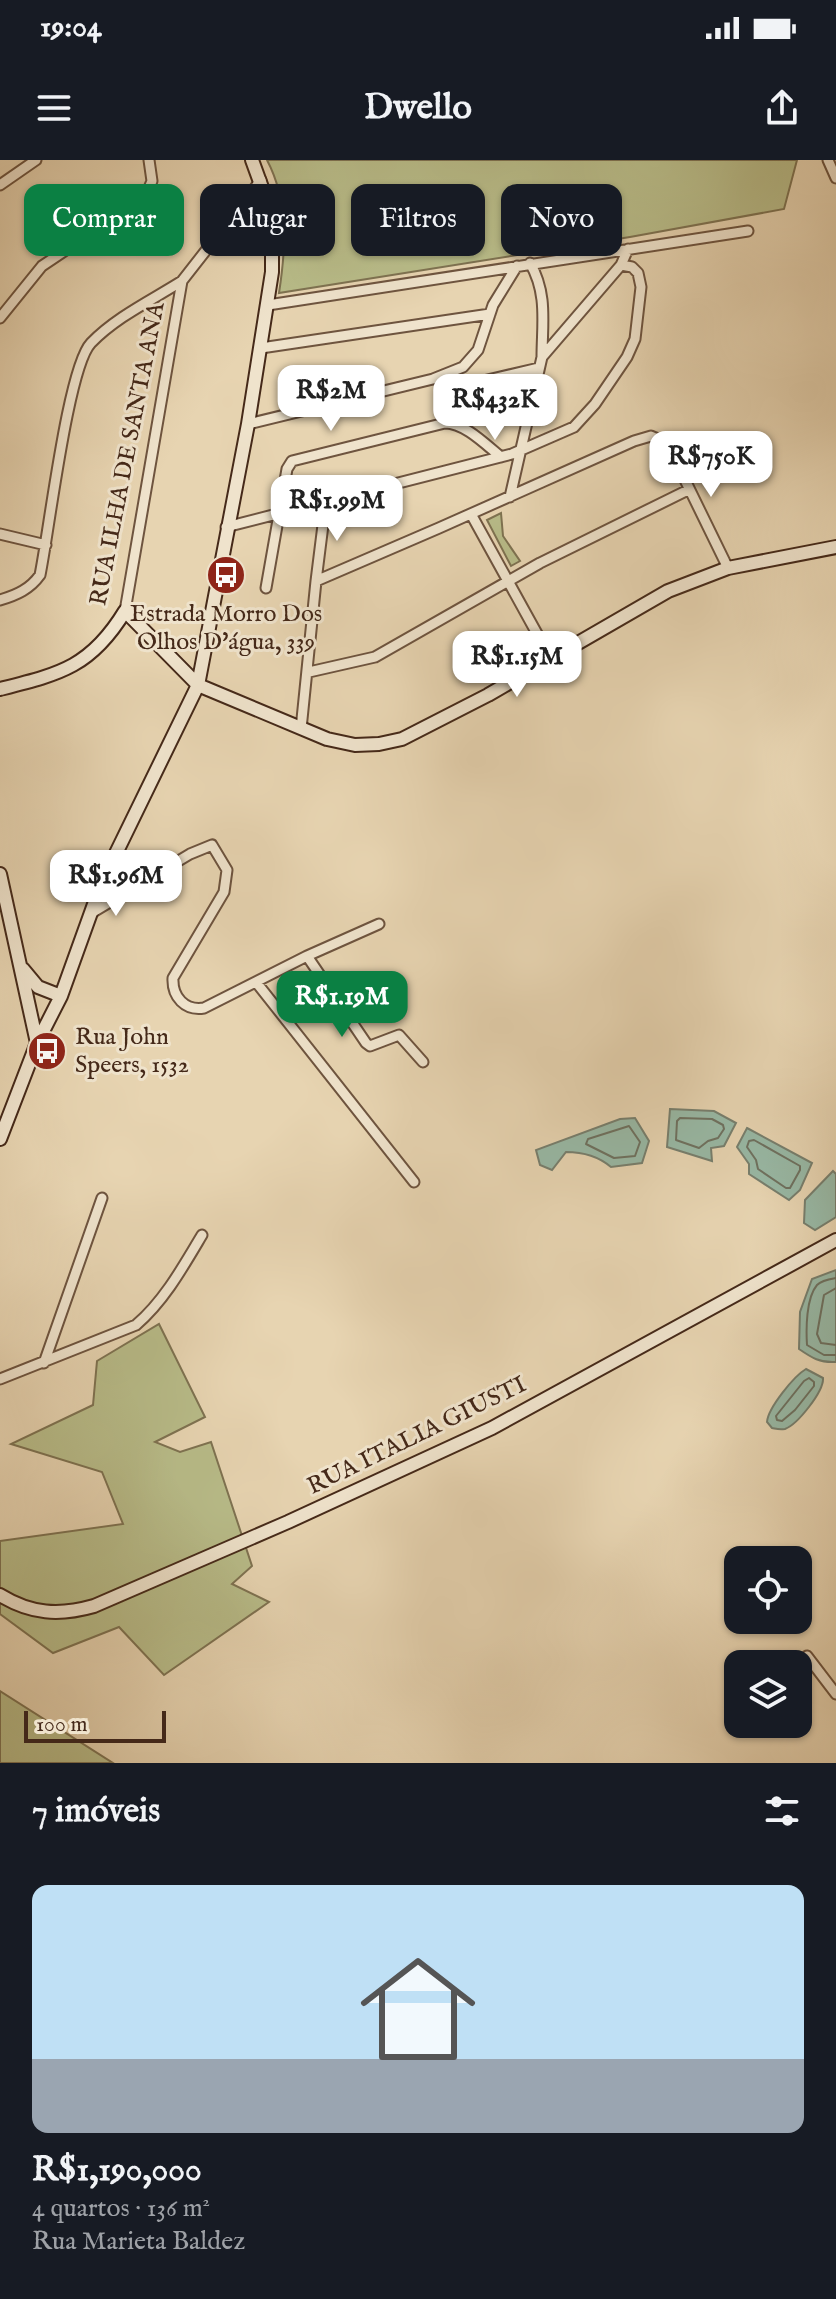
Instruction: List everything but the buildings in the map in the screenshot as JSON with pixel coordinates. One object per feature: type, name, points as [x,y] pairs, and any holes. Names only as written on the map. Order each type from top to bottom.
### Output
[{"type":"street","points":[[0,185],[36,160]]},
{"type":"street","points":[[0,318],[27,280],[42,266],[145,197],[152,181],[149,160]]},
{"type":"street","points":[[1,1134],[37,1043],[61,996],[102,882],[198,685],[268,305],[274,230],[269,199],[252,160]]},
{"type":"street","points":[[828,160],[836,178]]},
{"type":"street","name":"RUA ILHA DE SANTA ANA","points":[[0,689],[52,677],[76,665],[102,644],[125,611],[182,281],[261,180]]},
{"type":"street","points":[[268,305],[748,231]]},
{"type":"street","points":[[441,376],[462,386],[541,362],[621,265],[628,249]]},
{"type":"street","points":[[510,497],[541,362],[543,296],[530,263]]},
{"type":"street","points":[[226,527],[522,451],[574,427],[595,404],[627,357],[638,331],[640,279],[632,267],[621,265]]},
{"type":"street","points":[[248,424],[453,372],[471,361],[478,350],[498,294],[517,266]]},
{"type":"street","points":[[0,600],[23,592],[40,575],[74,385],[85,351],[102,333],[182,281]]},
{"type":"street","points":[[261,348],[490,314]]},
{"type":"street","points":[[266,588],[287,469],[289,463],[297,458],[452,423],[501,457]]},
{"type":"street","points":[[316,581],[651,436],[667,443],[728,568]]},
{"type":"street","points":[[309,672],[375,657],[508,580],[688,490]]},
{"type":"street","points":[[301,729],[326,501]]},
{"type":"street","points":[[471,514],[551,659]]},
{"type":"street","points":[[0,534],[46,545]]},
{"type":"street","points":[[125,611],[198,685],[301,729],[355,745],[379,744],[402,739],[488,695],[668,591],[728,568],[836,547]]},
{"type":"street","points":[[90,914],[190,854],[212,845],[227,870],[224,892],[173,978],[174,990],[184,1005],[195,1009],[204,1008],[379,924]]},
{"type":"street","points":[[0,874],[37,1043]]},
{"type":"street","points":[[102,882],[126,893]]},
{"type":"street","points":[[307,956],[366,1043],[370,1046],[399,1035],[423,1062]]},
{"type":"street","points":[[21,967],[38,987],[61,996]]},
{"type":"street","points":[[256,982],[414,1182]]},
{"type":"street","points":[[44,1363],[102,1198]]},
{"type":"street","points":[[0,1379],[136,1325],[159,1301],[202,1235]]},
{"type":"street","name":"RUA ITALIA GIUSTI","points":[[0,1595],[28,1608],[51,1614],[94,1606],[288,1522],[492,1428],[836,1240]]},
{"type":"street","points":[[812,1663],[836,1694]]},
{"type":"green space","points":[[267,160],[797,160],[784,209],[622,238],[622,184],[501,184],[501,256],[511,256],[279,293],[283,256],[335,256],[335,184],[276,184]]},
{"type":"green space","points":[[501,513],[503,536],[520,561],[511,566],[487,520]]},
{"type":"green space","points":[[159,1324],[205,1417],[155,1442],[180,1452],[211,1442],[252,1566],[232,1584],[269,1602],[164,1675],[119,1627],[53,1653],[0,1614],[0,1541],[123,1524],[102,1472],[11,1444],[93,1405],[97,1361]]},
{"type":"green space","points":[[0,1691],[113,1763],[0,1763]]},
{"type":"water","points":[[670,1109],[714,1111],[736,1123],[724,1146],[711,1148],[712,1161],[667,1147]]},
{"type":"water","points":[[635,1118],[649,1141],[642,1163],[611,1167],[590,1155],[566,1152],[552,1170],[540,1165],[536,1150],[620,1119]]},
{"type":"water","points":[[747,1128],[812,1163],[800,1190],[789,1200],[749,1174],[749,1164],[737,1147]]},
{"type":"water","points":[[833,1171],[836,1174],[836,1217],[815,1230],[804,1223],[805,1200]]},
{"type":"water","points":[[836,1270],[836,1362],[825,1362],[799,1349],[800,1312],[812,1279]]},
{"type":"water","points":[[806,1369],[823,1378],[815,1399],[790,1426],[772,1428],[767,1422],[772,1409],[789,1385]]},
{"type":"place","name":"Estrada Morro Dos Olhos D'água, 339","points":[[226,575]]},
{"type":"place","name":"Rua John Speers, 1532","points":[[47,1051]]}]
